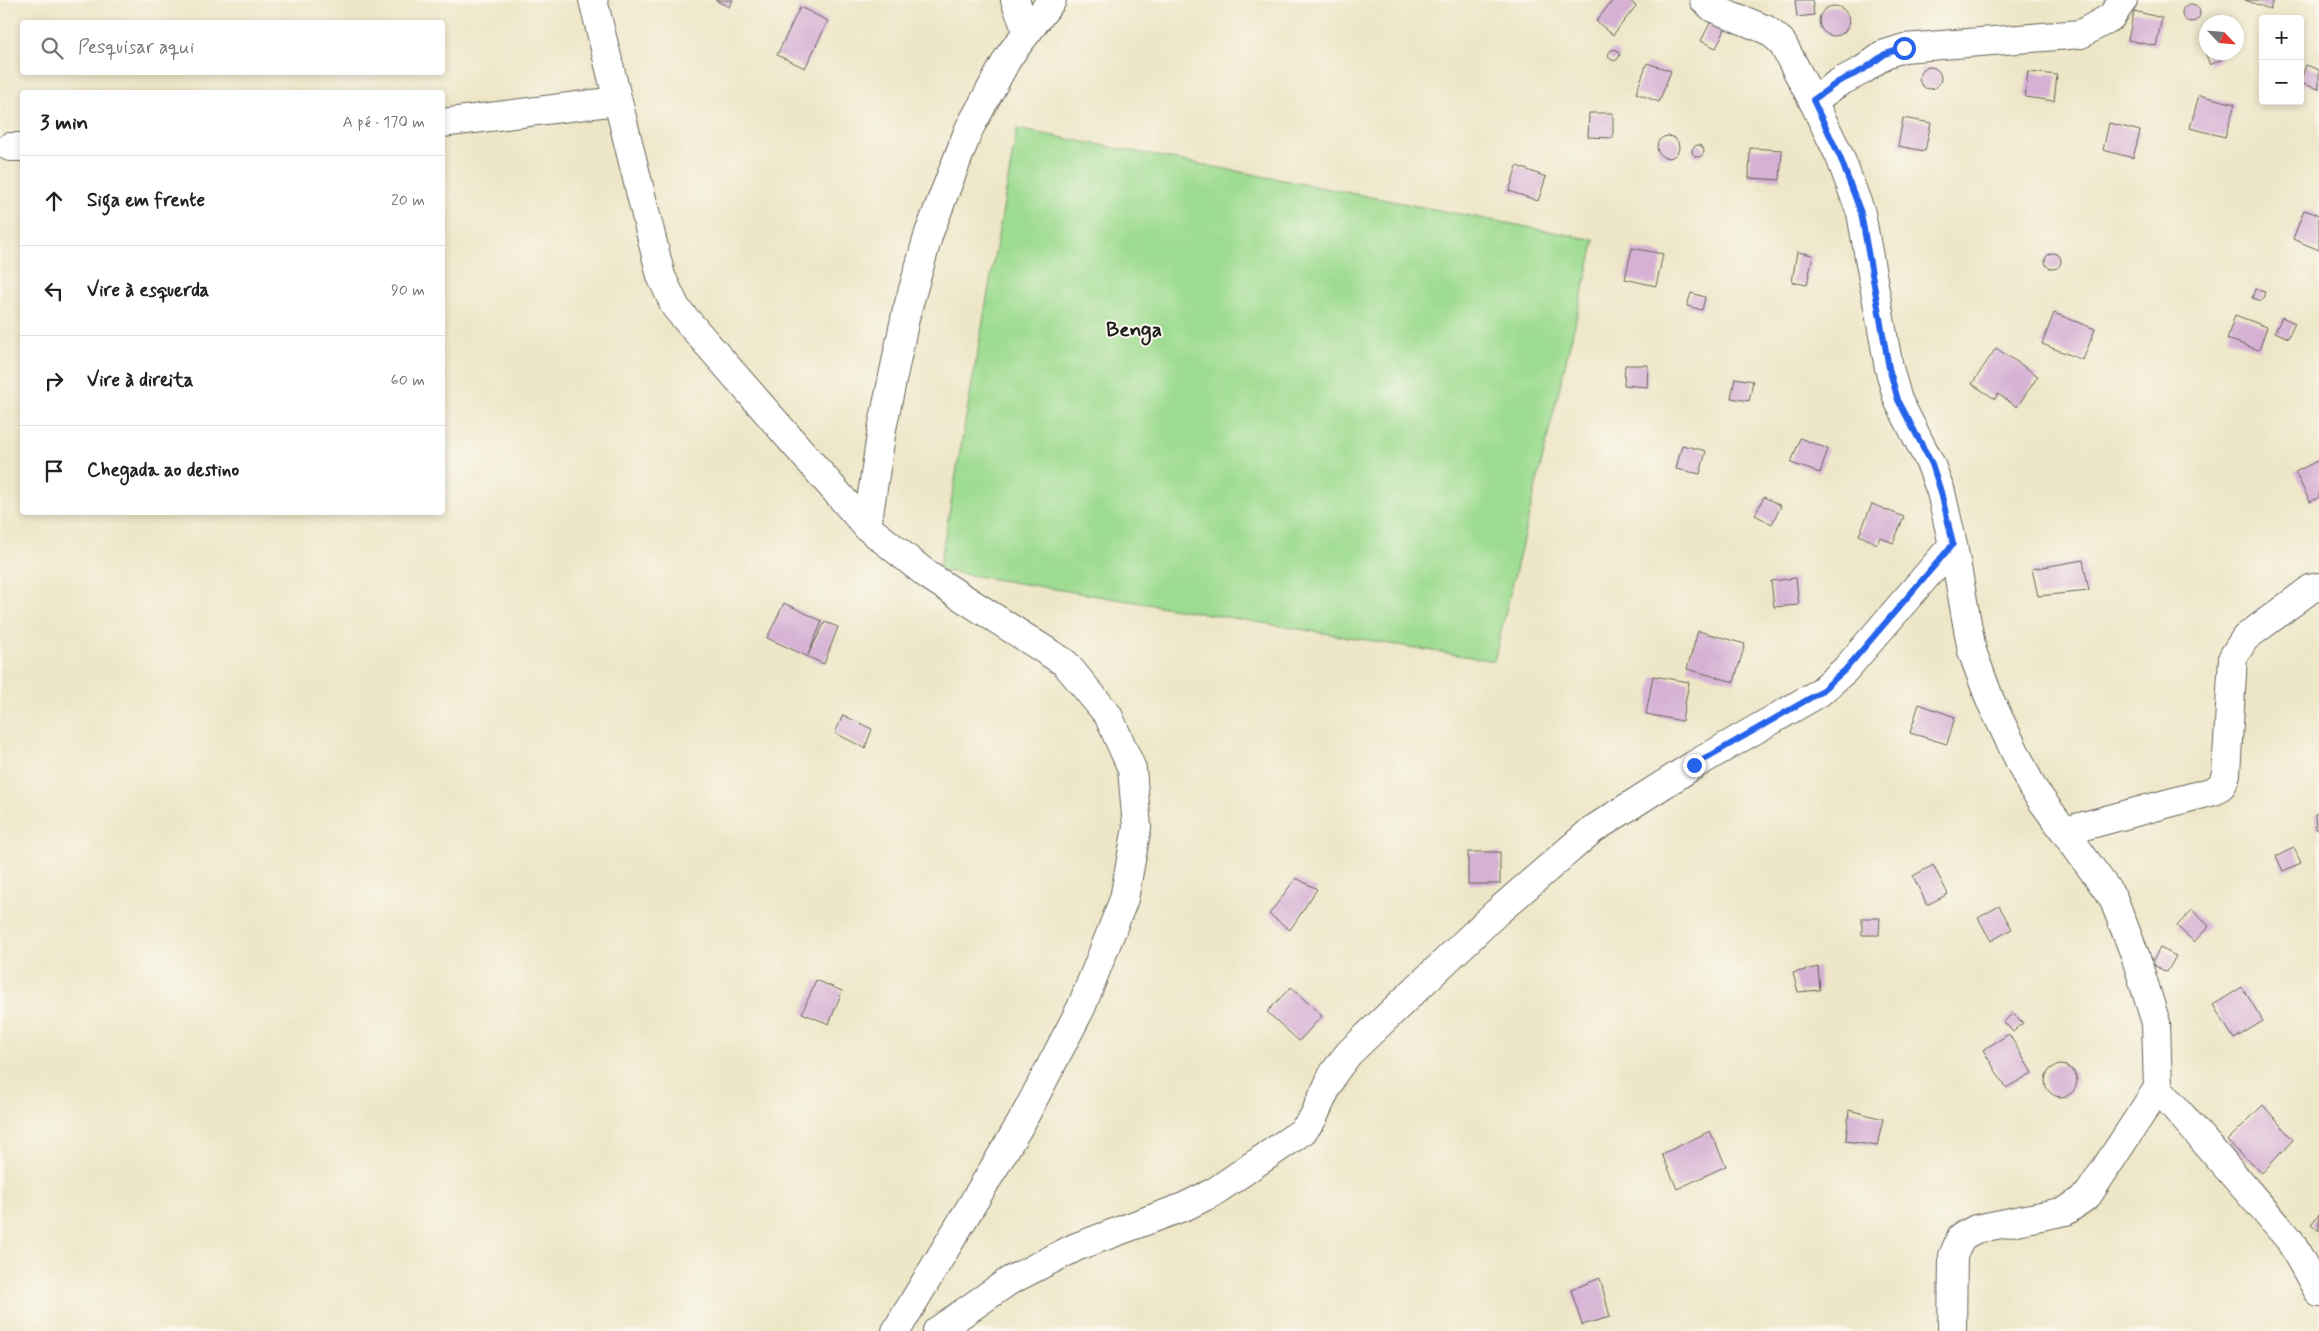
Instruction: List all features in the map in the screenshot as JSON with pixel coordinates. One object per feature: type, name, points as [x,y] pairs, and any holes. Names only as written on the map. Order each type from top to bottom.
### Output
[{"type":"street","points":[[593,0],[661,276],[676,308],[867,527],[928,576],[1065,663],[1108,715],[1132,769],[1137,827],[1124,899],[1081,1008],[1021,1124],[896,1331]]},
{"type":"street","points":[[1015,0],[1027,32]]},
{"type":"street","points":[[867,527],[882,429],[906,314],[929,233],[969,129],[1009,56],[1052,0]]},
{"type":"street","points":[[1704,0],[1713,8],[1767,30],[1781,40],[1813,100],[1840,157],[1861,213],[1889,368],[1898,400],[1932,464],[1941,492],[1953,544],[1972,651],[1990,700],[2032,787],[2113,898],[2135,955],[2156,1023],[2158,1088],[2088,1196],[2066,1211],[1976,1230],[1960,1237],[1953,1256],[1952,1331]]},
{"type":"street","points":[[1813,100],[1838,82],[1863,70],[1885,54],[1904,48],[2081,34],[2111,16],[2123,0]]},
{"type":"street","points":[[445,124],[617,101]]},
{"type":"street","points":[[937,1331],[1009,1281],[1076,1247],[1186,1206],[1214,1192],[1303,1131],[1313,1118],[1333,1074],[1349,1054],[1496,913],[1592,830],[1694,765],[1819,693],[1845,670],[1953,544]]},
{"type":"street","points":[[2065,831],[2214,791],[2222,785],[2226,774],[2233,657],[2245,638],[2312,588],[2319,587]]},
{"type":"street","points":[[2158,1088],[2289,1239],[2319,1293]]},
{"type":"green space","points":[[1017,129],[1595,240],[1494,661],[939,570]]},
{"type":"building","points":[[715,0],[733,0],[729,7]]},
{"type":"building","points":[[1613,0],[1629,0],[1636,6],[1613,35],[1596,21]]},
{"type":"building","points":[[1795,0],[1812,0],[1814,15],[1797,17]]},
{"type":"building","points":[[2245,0],[2273,0],[2270,9]]},
{"type":"building","points":[[2191,4],[2200,13],[2197,19],[2191,22],[2185,19],[2182,13],[2185,7]]},
{"type":"building","points":[[1834,6],[1845,10],[1849,21],[1845,32],[1834,36],[1823,32],[1819,21],[1823,10]]},
{"type":"building","points":[[800,7],[828,21],[805,68],[777,55]]},
{"type":"building","points":[[2134,11],[2162,18],[2156,46],[2128,40]]},
{"type":"building","points":[[1711,21],[1726,27],[1716,48],[1701,41]]},
{"type":"building","points":[[1614,49],[1620,55],[1614,61],[1608,55]]},
{"type":"building","points":[[2208,60],[2221,60],[2210,65]]},
{"type":"building","points":[[1647,63],[1671,71],[1659,102],[1636,93]]},
{"type":"building","points":[[2306,65],[2319,70],[2319,89],[2304,84]]},
{"type":"building","points":[[1930,67],[1938,70],[1941,78],[1938,86],[1930,89],[1922,86],[1919,78],[1922,70]]},
{"type":"building","points":[[2028,72],[2057,75],[2054,101],[2025,97]]},
{"type":"building","points":[[2199,95],[2235,104],[2225,137],[2190,128]]},
{"type":"building","points":[[1589,113],[1613,113],[1613,138],[1588,137]]},
{"type":"building","points":[[1903,118],[1931,123],[1925,151],[1898,146]]},
{"type":"building","points":[[2109,123],[2140,131],[2133,158],[2103,150]]},
{"type":"building","points":[[1668,136],[1676,139],[1679,147],[1676,155],[1668,158],[1660,155],[1657,147],[1660,139]]},
{"type":"building","points":[[1696,145],[1700,145],[1704,151],[1700,157],[1696,157],[1692,153],[1692,149]]},
{"type":"building","points":[[1750,148],[1782,150],[1780,180],[1749,178]]},
{"type":"building","points":[[1517,166],[1546,177],[1538,201],[1509,191]]},
{"type":"building","points":[[2304,210],[2319,215],[2319,250],[2293,239]]},
{"type":"building","points":[[1632,248],[1663,254],[1656,286],[1625,279]]},
{"type":"building","points":[[1797,252],[1813,255],[1807,285],[1792,282]]},
{"type":"building","points":[[2050,253],[2056,253],[2061,258],[2059,267],[2050,269],[2045,264],[2045,258]]},
{"type":"building","points":[[2255,289],[2265,292],[2262,301],[2252,298]]},
{"type":"building","points":[[1691,293],[1705,297],[1702,310],[1687,306]]},
{"type":"building","points":[[2054,313],[2095,329],[2083,360],[2042,344]]},
{"type":"building","points":[[2235,315],[2267,327],[2259,350],[2227,339]]},
{"type":"building","points":[[2282,317],[2295,323],[2288,338],[2275,332]]},
{"type":"building","points":[[1996,348],[2038,376],[2017,407],[1998,394],[1995,399],[1972,384]]},
{"type":"building","points":[[1625,365],[1648,365],[1647,387],[1624,385]]},
{"type":"building","points":[[1735,378],[1753,381],[1749,401],[1731,398]]},
{"type":"building","points":[[1800,438],[1828,449],[1820,473],[1791,463]]},
{"type":"building","points":[[1682,445],[1706,451],[1700,474],[1676,469]]},
{"type":"building","points":[[2319,460],[2319,497],[2310,502],[2295,472]]},
{"type":"building","points":[[1764,497],[1781,506],[1772,524],[1755,515]]},
{"type":"building","points":[[1872,504],[1904,517],[1893,543],[1880,537],[1877,544],[1859,535]]},
{"type":"building","points":[[2083,560],[2089,591],[2038,596],[2032,569]]},
{"type":"building","points":[[1796,578],[1799,605],[1774,607],[1771,581]]},
{"type":"building","points":[[784,603],[822,621],[808,655],[825,622],[838,627],[824,664],[767,638]]},
{"type":"building","points":[[1698,631],[1745,644],[1734,682],[1687,669]]},
{"type":"building","points":[[1653,676],[1689,682],[1682,721],[1646,714]]},
{"type":"building","points":[[1919,704],[1955,717],[1947,744],[1910,733]]},
{"type":"building","points":[[843,715],[872,729],[865,748],[835,733]]},
{"type":"building","points":[[2319,813],[2319,829],[2316,829],[2315,814]]},
{"type":"building","points":[[2294,848],[2301,863],[2283,871],[2276,856]]},
{"type":"building","points":[[1468,852],[1500,852],[1500,884],[1468,884]]},
{"type":"building","points":[[1933,865],[1948,894],[1927,905],[1913,876]]},
{"type":"building","points":[[1296,878],[1317,889],[1290,930],[1269,914]]},
{"type":"building","points":[[1999,906],[2012,929],[1991,941],[1978,918]]},
{"type":"building","points":[[2192,910],[2209,926],[2194,942],[2177,926]]},
{"type":"building","points":[[1862,918],[1880,918],[1879,935],[1862,935]]},
{"type":"building","points":[[2160,948],[2176,956],[2167,972],[2151,964]]},
{"type":"building","points":[[1818,967],[1820,990],[1798,992],[1793,973]]},
{"type":"building","points":[[816,980],[842,991],[829,1024],[802,1013]]},
{"type":"building","points":[[1291,987],[1322,1016],[1299,1041],[1267,1012]]},
{"type":"building","points":[[2242,987],[2263,1021],[2234,1039],[2213,1005]]},
{"type":"building","points":[[2013,1013],[2023,1023],[2013,1032],[2004,1022]]},
{"type":"building","points":[[2009,1034],[2032,1073],[2006,1088],[1983,1050]]},
{"type":"building","points":[[2061,1065],[2072,1070],[2077,1081],[2072,1092],[2061,1097],[2050,1092],[2045,1081],[2050,1070]]},
{"type":"building","points":[[2263,1105],[2293,1140],[2262,1173],[2227,1141]]},
{"type":"building","points":[[1849,1110],[1883,1119],[1877,1146],[1846,1141]]},
{"type":"building","points":[[1710,1131],[1726,1166],[1677,1189],[1662,1154]]},
{"type":"building","points":[[2319,1215],[2319,1231],[2311,1224]]},
{"type":"building","points":[[1600,1278],[1610,1317],[1582,1325],[1571,1290]]},
{"type":"district","name":"Benga","points":[[1134,329]]},
{"type":"route","points":[[1694,765],[1819,693],[1845,670],[1953,544],[1941,492],[1932,464],[1898,400],[1889,368],[1861,213],[1840,157],[1813,100],[1838,82],[1863,70],[1885,54],[1904,48]]}]
